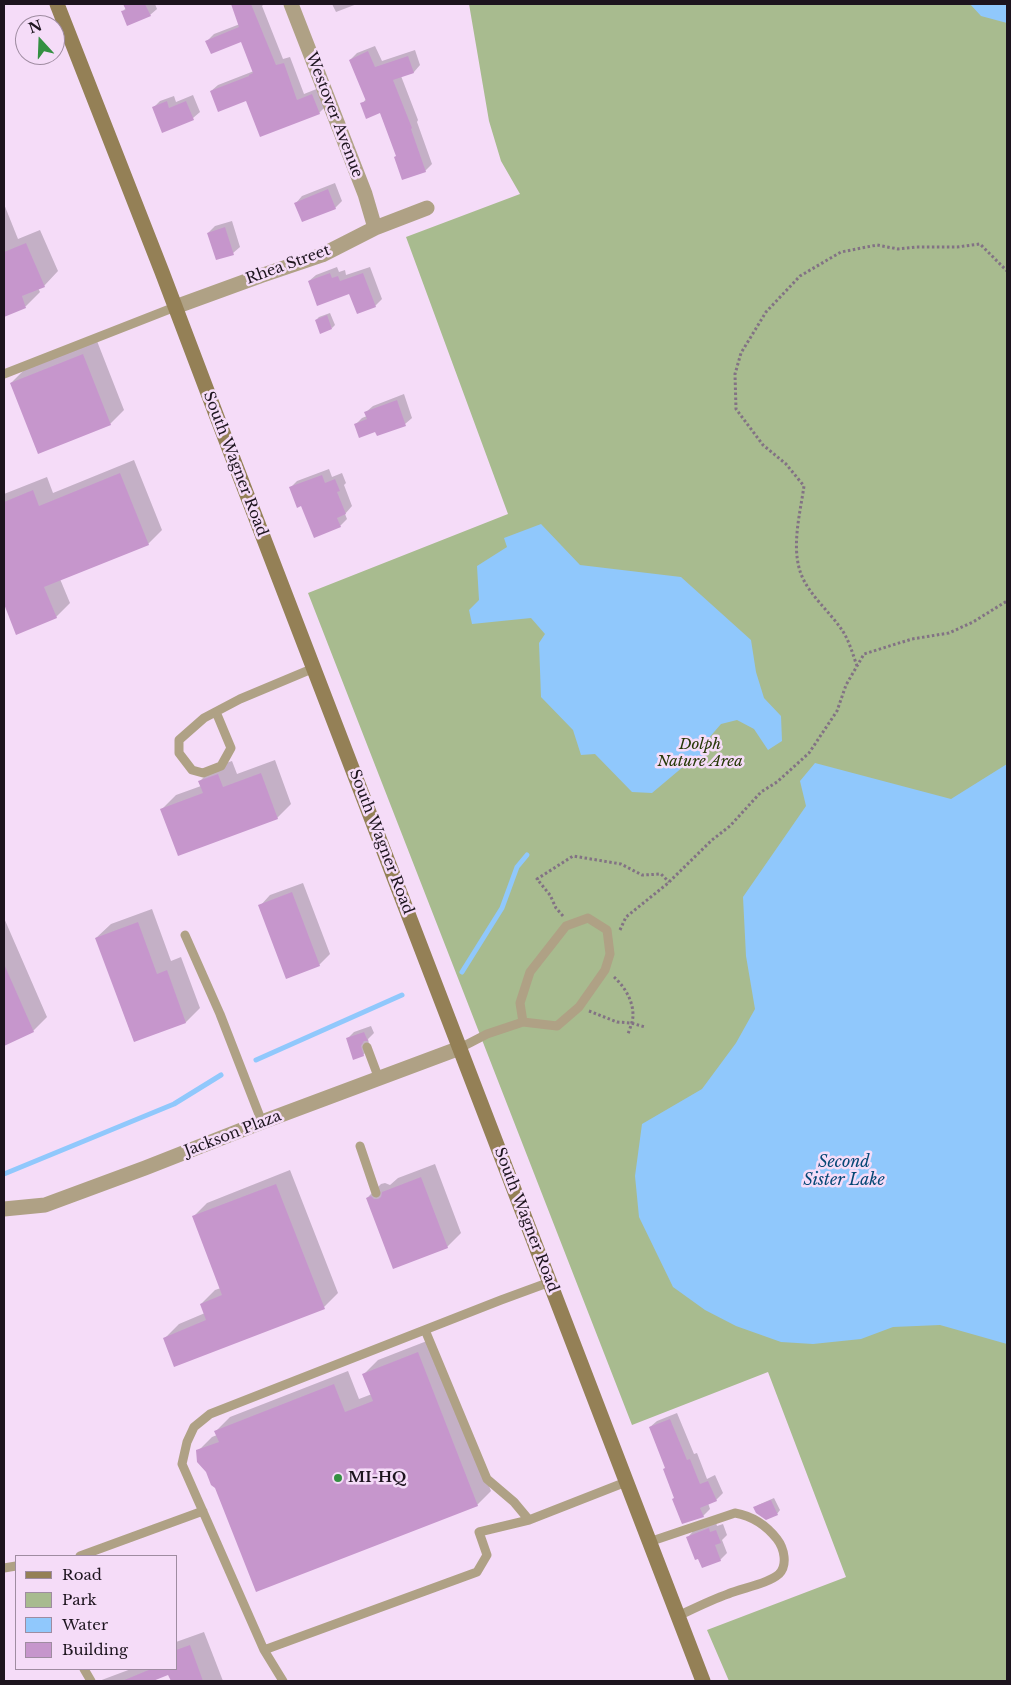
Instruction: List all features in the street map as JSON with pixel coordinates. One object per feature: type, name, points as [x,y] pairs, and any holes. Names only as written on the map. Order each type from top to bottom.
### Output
[{"type":"main road","name":"South Wagner Road","points":[[57,4],[703,1681]]},
{"type":"street","name":"Westover Avenue","points":[[291,4],[363,189],[375,228]]},
{"type":"street","name":"Rhea Street","points":[[175,307],[322,255],[375,228],[427,208]]},
{"type":"street","name":"Jackson Plaza","points":[[4,1209],[45,1205],[460,1048]]},
{"type":"lane","points":[[4,374],[175,307]]},
{"type":"lane","points":[[216,712],[231,748],[221,766],[203,773],[192,770],[179,753],[179,740],[204,718],[216,712],[264,689],[314,668]]},
{"type":"lane","points":[[460,1048],[486,1034],[522,1022],[557,1026],[579,1007],[605,970],[610,954],[607,930],[588,918],[566,926],[530,972],[520,1003],[522,1022]]},
{"type":"lane","points":[[185,934],[220,1014],[262,1122]]},
{"type":"lane","points":[[367,1047],[379,1079]]},
{"type":"lane","points":[[360,1146],[376,1193]]},
{"type":"lane","points":[[283,1681],[264,1650],[182,1464],[187,1442],[194,1427],[210,1414],[550,1282]]},
{"type":"lane","points":[[425,1330],[487,1479],[514,1502],[529,1520]]},
{"type":"lane","points":[[264,1650],[477,1572],[487,1555],[479,1532],[529,1520],[626,1482]]},
{"type":"lane","points":[[83,1555],[203,1511]]},
{"type":"lane","points":[[649,1542],[735,1513],[744,1514],[763,1524],[776,1537],[784,1551],[784,1563],[780,1573],[772,1578],[727,1594],[678,1616]]},
{"type":"lane","points":[[85,1670],[91,1681]]},
{"type":"path","points":[[857,666],[843,632],[817,599],[801,574],[797,553],[797,532],[804,486],[786,464],[763,445],[736,410],[735,374],[741,353],[766,312],[800,276],[841,252],[877,245],[898,249],[957,247],[980,244],[1007,271]]},
{"type":"path","points":[[619,934],[626,917],[669,882],[712,840],[730,826],[761,792],[778,782],[809,752],[836,711],[846,685],[864,654],[912,639],[949,633],[974,622],[1007,601]]},
{"type":"path","points":[[570,924],[556,908],[550,895],[537,879],[573,856],[621,864],[642,875],[661,874],[669,882]]},
{"type":"path","points":[[605,970],[622,984],[631,1004],[633,1017],[628,1034]]},
{"type":"path","points":[[579,1007],[617,1022],[645,1027]]},
{"type":"green space","name":"Dolph Nature Area","points":[[469,4],[1007,4],[1007,1681],[729,1681],[707,1630],[846,1577],[768,1372],[632,1425],[308,593],[508,514],[406,237],[520,194],[501,161],[489,121]]},
{"type":"water","points":[[970,4],[1007,4],[1007,23],[981,16]]},
{"type":"water","points":[[541,524],[580,565],[681,577],[751,640],[756,672],[764,698],[781,716],[782,741],[768,750],[754,729],[737,720],[721,724],[702,746],[708,754],[690,761],[652,793],[632,792],[595,754],[581,755],[573,730],[541,697],[539,643],[545,634],[531,618],[472,624],[469,610],[479,600],[477,566],[507,547],[504,538]]},
{"type":"water","name":"Second Sister Lake","points":[[815,763],[951,799],[1007,764],[1007,1344],[940,1325],[893,1327],[861,1339],[813,1344],[781,1342],[736,1326],[705,1310],[673,1287],[639,1217],[635,1176],[642,1124],[702,1089],[736,1043],[755,1009],[746,956],[743,897],[806,806],[800,781]]},
{"type":"building","points":[[123,4],[145,4],[151,16],[127,26],[121,11],[126,10]]},
{"type":"building","points":[[231,4],[251,4],[276,65],[284,63],[297,100],[312,94],[320,114],[260,137],[246,101],[218,112],[210,91],[253,73],[241,42],[211,54],[205,41],[239,27]]},
{"type":"building","points":[[368,51],[375,67],[408,56],[414,73],[393,80],[412,128],[426,172],[402,180],[394,157],[396,156],[380,113],[366,119],[360,103],[366,101],[349,60]]},
{"type":"building","points":[[167,101],[169,108],[186,101],[194,120],[162,133],[152,107]]},
{"type":"building","points":[[328,189],[336,209],[302,222],[294,203]]},
{"type":"building","points":[[225,227],[234,255],[216,260],[207,233]]},
{"type":"building","points":[[26,243],[45,287],[22,296],[26,308],[4,317],[4,252]]},
{"type":"building","points":[[330,273],[332,278],[338,276],[340,281],[363,273],[376,307],[357,314],[349,294],[317,306],[308,281]]},
{"type":"building","points":[[327,315],[332,329],[320,334],[315,320]]},
{"type":"building","points":[[83,354],[111,425],[38,454],[10,383]]},
{"type":"building","points":[[397,400],[406,426],[377,436],[375,432],[359,438],[354,424],[367,419],[364,412]]},
{"type":"building","points":[[120,473],[149,545],[44,587],[57,618],[16,635],[4,604],[4,502],[33,490],[39,506]]},
{"type":"building","points":[[322,475],[325,483],[335,479],[340,491],[337,492],[346,514],[337,518],[341,527],[314,538],[301,506],[297,508],[289,487]]},
{"type":"building","points":[[261,773],[278,819],[178,856],[160,809],[203,793],[198,781],[218,774],[223,787]]},
{"type":"building","points":[[292,892],[320,966],[286,979],[258,905]]},
{"type":"building","points":[[138,922],[157,974],[167,970],[186,1023],[134,1042],[95,938]]},
{"type":"building","points":[[4,964],[34,1032],[4,1046]]},
{"type":"building","points":[[364,1032],[368,1041],[364,1041],[361,1046],[364,1056],[353,1060],[346,1038]]},
{"type":"building","points":[[421,1177],[448,1248],[393,1269],[366,1198],[371,1196],[374,1199],[378,1199],[381,1197],[382,1192]]},
{"type":"building","points":[[276,1184],[325,1309],[174,1367],[163,1338],[206,1320],[200,1304],[222,1295],[192,1216]]},
{"type":"building","name":"MI-HQ","points":[[418,1352],[478,1506],[256,1592],[215,1488],[211,1485],[206,1472],[197,1462],[196,1450],[219,1442],[214,1431],[334,1384],[345,1412],[373,1401],[362,1374]]},
{"type":"building","points":[[670,1419],[687,1460],[690,1459],[700,1484],[708,1481],[717,1501],[700,1508],[704,1517],[682,1524],[672,1499],[674,1498],[663,1469],[665,1468],[649,1427]]},
{"type":"building","points":[[771,1500],[778,1515],[766,1520],[756,1513],[753,1507]]},
{"type":"building","points":[[709,1528],[710,1532],[716,1530],[721,1543],[715,1545],[721,1561],[702,1568],[698,1559],[695,1560],[686,1537]]},
{"type":"building","points":[[190,1645],[203,1681],[171,1681],[168,1675],[153,1681],[122,1681],[149,1670],[178,1670],[178,1649]]},
{"type":"waterway","points":[[462,972],[502,908],[517,867],[527,855]]},
{"type":"waterway","points":[[256,1060],[402,995]]},
{"type":"waterway","points":[[4,1174],[174,1104],[221,1075]]},
{"type":"place","name":"MI-HQ","points":[[338,1478]]}]
